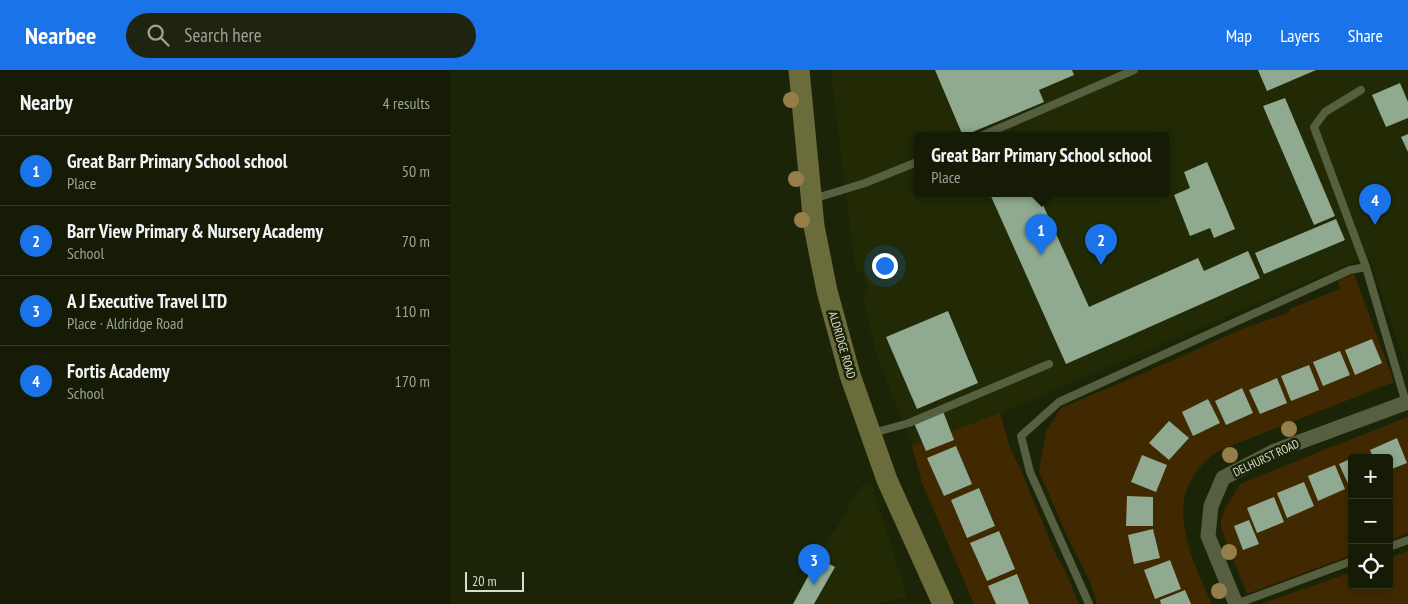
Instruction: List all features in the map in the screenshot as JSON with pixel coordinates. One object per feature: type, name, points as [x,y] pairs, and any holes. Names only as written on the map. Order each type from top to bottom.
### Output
[{"type":"street","name":"ALDRIDGE ROAD","points":[[799,70],[814,226],[827,291],[850,375],[888,480],[943,604]]},
{"type":"street","name":"DELHURST ROAD","points":[[1236,604],[1208,536],[1211,506],[1223,478],[1275,451],[1407,403]]},
{"type":"lane","points":[[990,132],[1134,70]]},
{"type":"lane","points":[[1361,90],[1325,112],[1314,127],[1366,266],[1407,403]]},
{"type":"lane","points":[[811,200],[866,183],[914,163]]},
{"type":"lane","points":[[1089,604],[1030,472],[1021,436],[1059,402],[1350,270],[1366,266]]},
{"type":"lane","points":[[871,434],[909,423],[1049,364]]},
{"type":"lane","points":[[1393,546],[1408,540]]},
{"type":"lane","points":[[1236,604],[1348,562]]},
{"type":"shaded area","points":[[831,70],[1408,70],[1408,372],[1369,257],[1000,413],[912,446],[876,353],[862,295],[868,287],[863,274],[855,269]]},
{"type":"shaded area","points":[[1354,274],[1394,382],[1220,450],[1201,466],[1189,483],[1184,502],[1184,522],[1194,563],[1212,604],[1097,604],[1090,582],[1066,534],[1039,471],[1046,431],[1061,408],[1242,329],[1290,312],[1289,309],[1340,289],[1338,280]]},
{"type":"shaded area","points":[[1000,413],[1010,448],[1079,604],[974,604],[922,483],[912,446]]},
{"type":"shaded area","points":[[1408,417],[1408,533],[1393,539],[1393,454],[1348,454],[1348,556],[1247,594],[1221,528],[1224,511],[1240,484]]},
{"type":"shaded area","points":[[862,485],[872,485],[907,597],[873,604],[794,604],[818,558]]},
{"type":"shaded area","points":[[1408,551],[1408,604],[1261,604],[1348,573],[1348,589],[1393,589],[1393,557]]},
{"type":"building","points":[[935,70],[1072,70],[1074,75],[1039,90],[1044,102],[973,132],[961,132]]},
{"type":"building","points":[[1258,70],[1316,70],[1267,91]]},
{"type":"building","points":[[1400,83],[1408,102],[1408,118],[1386,127],[1372,95]]},
{"type":"building","points":[[1285,98],[1335,216],[1314,225],[1263,106]]},
{"type":"building","points":[[1408,134],[1408,152],[1401,137]]},
{"type":"building","points":[[1207,162],[1235,229],[1214,238],[1210,228],[1190,236],[1174,195],[1190,188],[1184,172]]},
{"type":"building","points":[[991,197],[1039,197],[1089,307],[1198,258],[1204,271],[1248,251],[1260,278],[1066,364]]},
{"type":"building","points":[[1336,219],[1345,240],[1264,274],[1255,253]]},
{"type":"building","points":[[948,311],[978,383],[917,409],[886,337]]},
{"type":"building","points":[[1372,339],[1382,363],[1355,375],[1345,350]]},
{"type":"building","points":[[1340,351],[1350,375],[1323,386],[1313,362]]},
{"type":"building","points":[[1309,365],[1319,390],[1291,401],[1281,376]]},
{"type":"building","points":[[1277,378],[1287,403],[1260,414],[1249,390]]},
{"type":"building","points":[[1242,388],[1253,413],[1226,425],[1215,401]]},
{"type":"building","points":[[1208,399],[1220,423],[1193,436],[1182,412]]},
{"type":"building","points":[[943,411],[954,440],[926,451],[914,423]]},
{"type":"building","points":[[1169,421],[1189,438],[1169,460],[1149,443]]},
{"type":"building","points":[[1397,438],[1407,463],[1393,468],[1393,454],[1372,454],[1370,450]]},
{"type":"building","points":[[956,446],[972,484],[944,496],[927,458]]},
{"type":"building","points":[[1142,455],[1167,465],[1156,492],[1131,482]]},
{"type":"building","points":[[1348,460],[1348,484],[1339,464]]},
{"type":"building","points":[[1335,465],[1345,489],[1318,501],[1308,476]]},
{"type":"building","points":[[1304,482],[1314,506],[1287,518],[1277,493]]},
{"type":"building","points":[[979,488],[995,526],[967,538],[951,500]]},
{"type":"building","points":[[1127,496],[1153,497],[1153,526],[1126,526]]},
{"type":"building","points":[[1274,497],[1284,522],[1257,533],[1247,508]]},
{"type":"building","points":[[1249,520],[1259,544],[1243,550],[1234,526]]},
{"type":"building","points":[[1153,529],[1160,558],[1134,564],[1128,535]]},
{"type":"building","points":[[999,531],[1015,569],[987,581],[970,543]]},
{"type":"building","points":[[818,558],[835,567],[814,604],[793,604]]},
{"type":"building","points":[[1170,560],[1181,589],[1155,599],[1144,570]]},
{"type":"building","points":[[1017,574],[1029,604],[996,604],[988,586]]},
{"type":"building","points":[[1185,590],[1191,604],[1161,604],[1160,600]]},
{"type":"place","name":"Fortis Academy","points":[[1375,225]]},
{"type":"place","name":"Great Barr Primary School school","points":[[1041,255]]},
{"type":"place","name":"Barr View Primary & Nursery Academy","points":[[1101,265]]},
{"type":"place","name":"A J Executive Travel LTD","points":[[814,585]]}]
